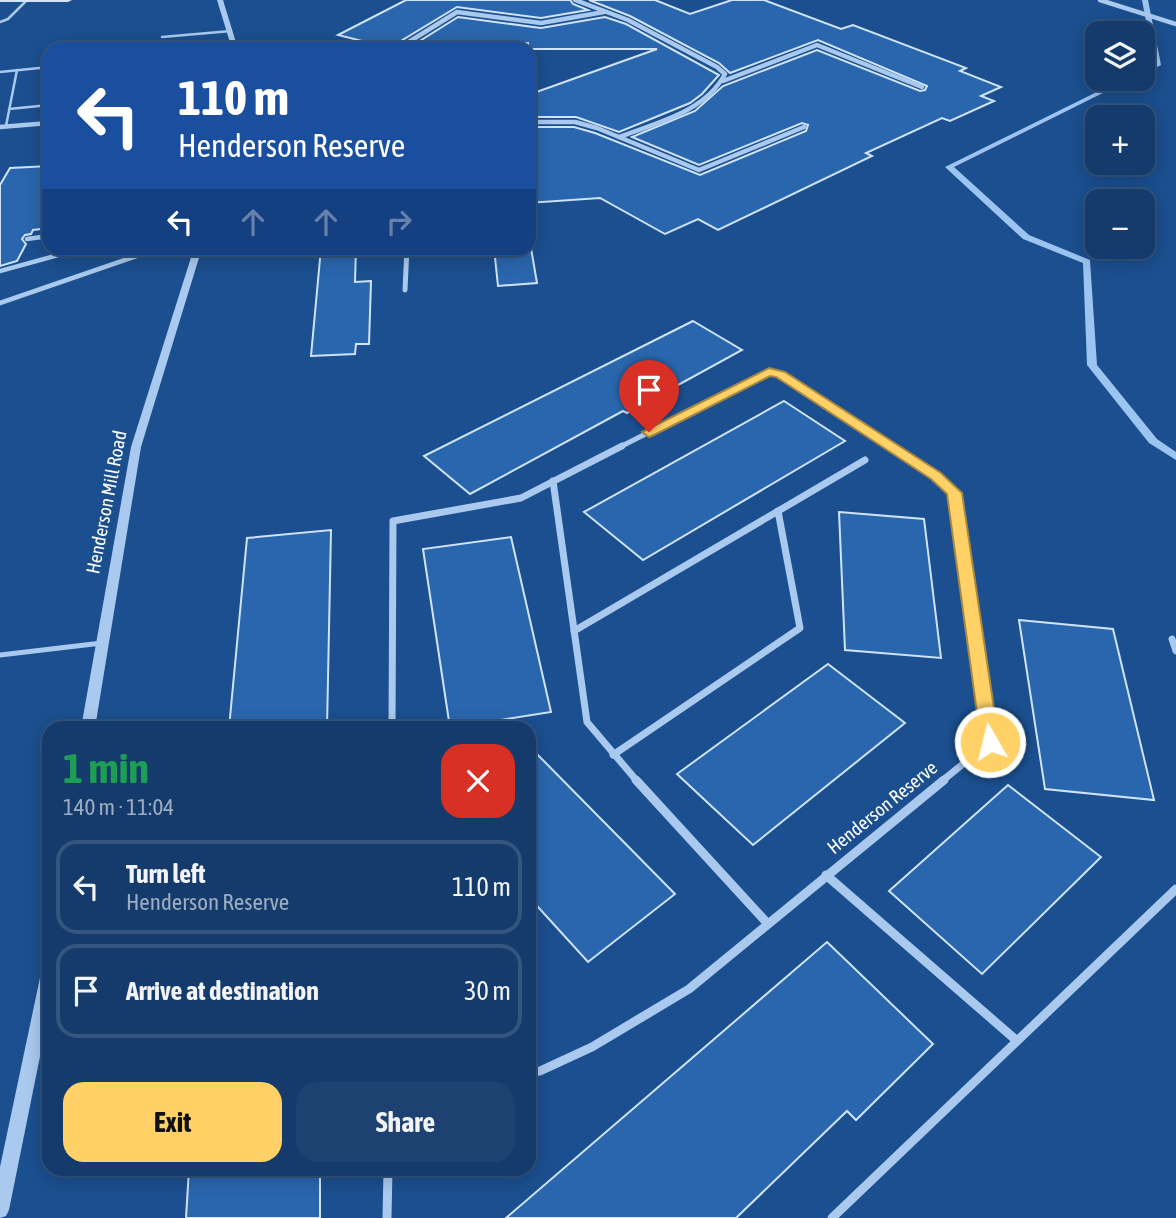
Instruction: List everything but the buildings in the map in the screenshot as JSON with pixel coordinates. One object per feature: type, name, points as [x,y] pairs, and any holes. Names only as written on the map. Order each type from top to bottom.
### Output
[{"type":"main road","points":[[0,0],[68,0]]},
{"type":"street","points":[[220,0],[233,42]]},
{"type":"street","points":[[575,0],[628,20],[725,74],[713,94],[699,103],[619,137]]},
{"type":"street","points":[[1100,0],[1176,24]]},
{"type":"street","points":[[409,42],[457,12],[541,23],[605,12]]},
{"type":"street","points":[[723,81],[817,46],[922,87]]},
{"type":"street","points":[[536,122],[575,122],[699,170],[804,127]]},
{"type":"street","points":[[3,126],[42,123]]},
{"type":"street","name":"Henderson Mill Road","points":[[89,721],[135,447],[196,256]]},
{"type":"street","points":[[405,289],[407,256]]},
{"type":"street","name":"Henderson Reserve","points":[[392,721],[393,521],[520,498],[769,372],[781,374],[936,476],[954,493],[990,742],[689,989],[592,1047],[536,1071]]},
{"type":"street","points":[[574,631],[865,460]]},
{"type":"street","points":[[553,481],[587,722],[613,755],[768,924]]},
{"type":"street","points":[[613,755],[800,628],[778,511]]},
{"type":"street","points":[[1172,639],[1176,651]]},
{"type":"street","name":"Henderson Reserve","points":[[827,875],[1016,1041]]},
{"type":"street","points":[[832,1218],[1176,889]]},
{"type":"street","points":[[0,1210],[42,1034]]},
{"type":"street","points":[[387,1218],[388,1176]]},
{"type":"lane","points":[[0,22],[8,19],[27,1]]},
{"type":"lane","points":[[162,37],[231,31]]},
{"type":"lane","points":[[0,72],[42,68]]},
{"type":"lane","points":[[3,126],[17,70]]},
{"type":"lane","points":[[9,109],[42,106]]},
{"type":"lane","points":[[27,239],[42,237]]},
{"type":"lane","points":[[0,271],[55,256]]},
{"type":"lane","points":[[0,303],[136,256]]},
{"type":"lane","points":[[0,655],[102,643]]},
{"type":"waterway","points":[[1145,0],[1149,21]]},
{"type":"waterway","points":[[1155,50],[1158,65],[1155,66]]},
{"type":"waterway","points":[[1104,91],[949,167],[1026,237],[1087,262],[1092,365],[1153,441],[1176,457]]},
{"type":"route","points":[[649,432],[769,372],[781,374],[936,476],[954,493],[990,742]]}]
